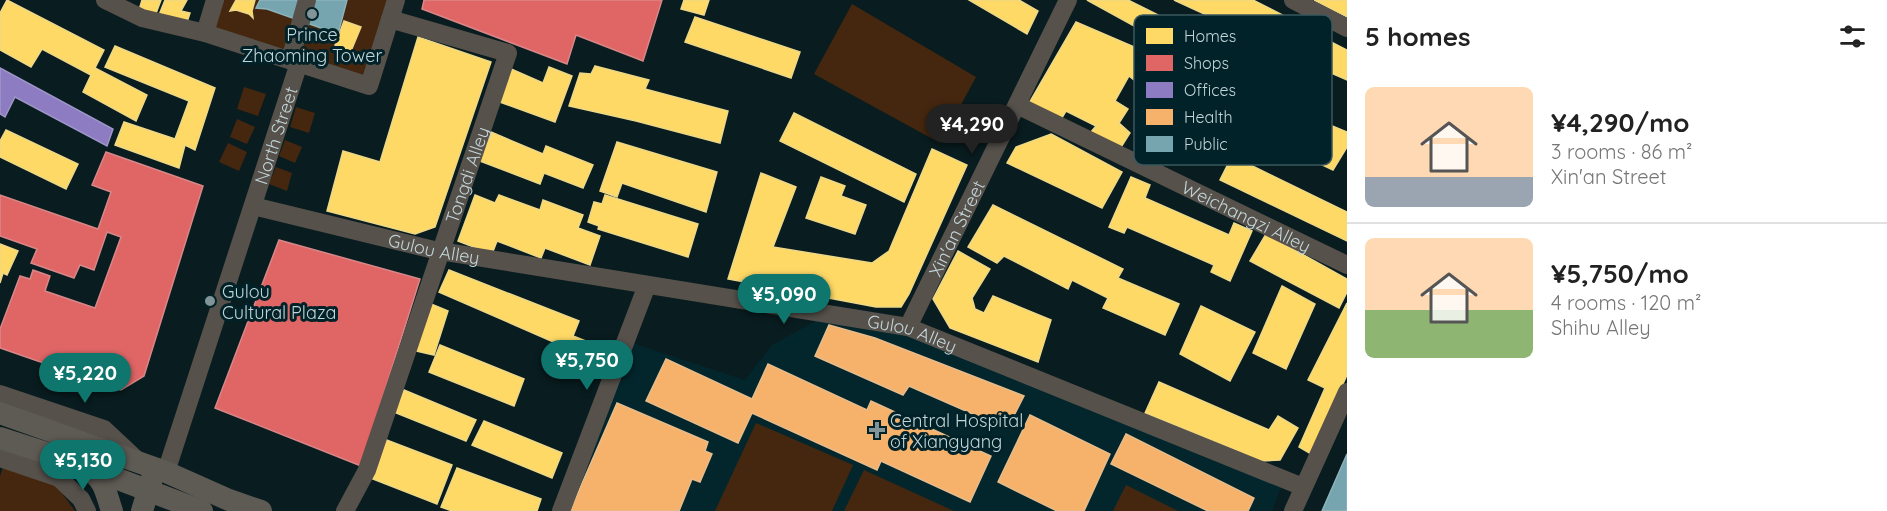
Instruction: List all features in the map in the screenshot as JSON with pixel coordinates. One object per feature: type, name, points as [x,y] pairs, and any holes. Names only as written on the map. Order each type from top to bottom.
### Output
[{"type":"main road","points":[[0,413],[160,483],[202,511]]},
{"type":"main road","points":[[0,438],[64,469],[97,475],[106,487],[112,511]]},
{"type":"main road","points":[[64,469],[160,483],[229,500],[261,511]]},
{"type":"main road","points":[[142,511],[160,483]]},
{"type":"street","points":[[205,33],[215,0]]},
{"type":"street","name":"North Street","points":[[160,483],[253,206],[295,62],[307,0]]},
{"type":"street","points":[[112,2],[142,18],[205,33],[369,86],[396,0]]},
{"type":"street","name":"Xin'an Street","points":[[908,327],[1068,0]]},
{"type":"street","points":[[1293,0],[1322,15]]},
{"type":"street","name":"Tongdi Alley","points":[[345,511],[367,470],[508,53],[390,20]]},
{"type":"street","points":[[1332,20],[1347,28]]},
{"type":"street","name":"Weichangzi Alley","points":[[1017,105],[1134,162]]},
{"type":"street","name":"Weichangzi Alley","points":[[1141,165],[1347,265]]},
{"type":"street","name":"Gulou Alley","points":[[253,206],[442,252],[908,327],[1303,488]]},
{"type":"street","points":[[561,511],[647,285]]},
{"type":"street","points":[[1293,511],[1347,392]]},
{"type":"street","points":[[0,394],[104,429],[160,483]]},
{"type":"street","points":[[0,458],[64,469],[87,511]]},
{"type":"shaded area","points":[[215,0],[396,0],[369,86],[205,33]]},
{"type":"shaded area","points":[[852,4],[976,77],[940,143],[814,74]]},
{"type":"shaded area","points":[[244,87],[266,94],[258,116],[237,109]]},
{"type":"shaded area","points":[[296,107],[315,113],[309,133],[290,127]]},
{"type":"shaded area","points":[[237,119],[255,127],[247,144],[230,137]]},
{"type":"shaded area","points":[[285,140],[302,147],[295,163],[279,156]]},
{"type":"shaded area","points":[[228,143],[247,152],[239,171],[219,162]]},
{"type":"shaded area","points":[[276,167],[292,173],[287,191],[269,184]]},
{"type":"shaded area","name":"Central Hospital of Xiangyang","points":[[828,314],[908,327],[1284,480],[1272,511],[561,511],[626,341],[745,380],[772,345]]},
{"type":"shaded area","points":[[756,423],[853,465],[832,511],[715,511]]},
{"type":"shaded area","points":[[3,467],[53,481],[75,511],[0,511],[0,476]]},
{"type":"shaded area","points":[[864,470],[954,511],[844,511]]},
{"type":"shaded area","points":[[1126,485],[1178,511],[1113,511]]},
{"type":"building: Homes","points":[[7,0],[104,50],[95,68],[147,95],[136,121],[83,92],[91,75],[42,49],[31,67],[0,50],[0,13]]},
{"type":"building: Homes","points":[[142,0],[161,0],[155,16],[139,10]]},
{"type":"building: Homes","points":[[165,0],[187,0],[181,11],[190,13],[186,25],[159,15]]},
{"type":"building: Homes","points":[[236,0],[255,0],[253,18],[249,14],[236,10],[230,11]]},
{"type":"building: Homes","points":[[684,0],[709,0],[704,15],[681,9]]},
{"type":"building: Homes","points":[[969,0],[1019,0],[1038,11],[1027,34]]},
{"type":"building: Homes","points":[[1087,0],[1128,0],[1158,15],[1134,15],[1134,26]]},
{"type":"building: Homes","points":[[1174,0],[1253,0],[1282,15],[1206,15]]},
{"type":"building: Homes","points":[[1314,0],[1347,0],[1347,17]]},
{"type":"building: Homes","points":[[695,17],[800,52],[791,78],[685,42]]},
{"type":"building: Homes","points":[[344,21],[361,27],[351,51],[335,45]]},
{"type":"building: Homes","points":[[1076,22],[1134,47],[1134,80],[1129,76],[1115,101],[1128,109],[1119,123],[1130,133],[1118,152],[1090,133],[1096,126],[1066,111],[1060,121],[1028,105]]},
{"type":"building: Homes","points":[[418,37],[491,62],[435,227],[415,234],[327,211],[343,151],[380,162]]},
{"type":"building: Homes","points":[[1332,42],[1347,50],[1347,80],[1332,74]]},
{"type":"building: Homes","points":[[115,46],[215,88],[195,150],[185,145],[179,168],[115,145],[124,122],[175,139],[189,101],[105,67]]},
{"type":"building: Homes","points":[[595,66],[649,80],[645,89],[728,111],[720,143],[569,106],[580,73],[591,74]]},
{"type":"building: Homes","points":[[549,67],[572,76],[555,122],[497,101],[509,68],[543,83]]},
{"type":"building: Homes","points":[[794,113],[916,174],[904,202],[780,141]]},
{"type":"building: Homes","points":[[1332,126],[1347,132],[1347,147],[1333,170],[1322,165],[1332,165]]},
{"type":"building: Homes","points":[[6,130],[78,164],[66,189],[0,157],[0,141]]},
{"type":"building: Homes","points":[[491,132],[543,154],[546,146],[593,165],[583,188],[544,173],[540,184],[480,161]]},
{"type":"building: Homes","points":[[1051,134],[1122,172],[1102,208],[1007,163],[1016,147]]},
{"type":"building: Homes","points":[[617,142],[717,172],[706,212],[622,183],[617,197],[600,191]]},
{"type":"building: Homes","points":[[932,149],[967,165],[901,307],[876,307],[728,279],[761,173],[796,187],[773,247],[872,263],[889,251]]},
{"type":"building: Homes","points":[[1228,165],[1250,165],[1347,212],[1347,241],[1220,180]]},
{"type":"building: Homes","points":[[821,177],[845,186],[841,196],[866,205],[855,234],[806,218]]},
{"type":"building: Homes","points":[[1131,177],[1150,185],[1145,198],[1229,235],[1234,223],[1252,231],[1230,281],[1211,272],[1214,265],[1127,227],[1124,233],[1109,227]]},
{"type":"building: Homes","points":[[475,195],[495,203],[499,195],[540,210],[543,200],[583,215],[578,228],[600,236],[590,265],[545,248],[541,258],[497,241],[492,254],[458,241]]},
{"type":"building: Homes","points":[[605,195],[698,224],[688,257],[598,229],[599,226],[588,222],[594,202],[602,204]]},
{"type":"building: Homes","points":[[993,205],[1123,269],[1118,278],[1179,304],[1165,335],[1103,308],[1108,298],[1072,280],[1068,289],[1004,256],[997,263],[968,247]]},
{"type":"building: Homes","points":[[1266,234],[1347,279],[1347,292],[1339,308],[1250,261]]},
{"type":"building: Homes","points":[[0,244],[18,251],[7,275],[3,273],[0,283]]},
{"type":"building: Homes","points":[[958,251],[990,269],[972,298],[975,309],[984,313],[993,296],[1051,320],[1038,362],[950,328],[933,299]]},
{"type":"building: Homes","points":[[449,270],[579,321],[573,336],[596,345],[588,368],[562,357],[565,347],[439,292]]},
{"type":"building: Homes","points":[[1282,286],[1315,304],[1286,369],[1253,353]]},
{"type":"building: Homes","points":[[1347,303],[1347,375],[1311,454],[1299,447],[1325,388],[1308,380]]},
{"type":"building: Homes","points":[[431,304],[448,311],[434,355],[416,351]]},
{"type":"building: Homes","points":[[1201,306],[1255,332],[1230,381],[1180,354]]},
{"type":"building: Homes","points":[[440,345],[524,379],[514,406],[429,372]]},
{"type":"building: Homes","points":[[1159,382],[1269,430],[1278,416],[1298,428],[1280,460],[1261,461],[1145,413]]},
{"type":"building: Homes","points":[[404,390],[476,420],[466,441],[394,412]]},
{"type":"building: Homes","points":[[484,421],[562,453],[552,478],[472,445]]},
{"type":"building: Homes","points":[[384,439],[452,465],[437,504],[368,477]]},
{"type":"building: Homes","points":[[457,468],[541,499],[537,511],[452,511],[441,507]]},
{"type":"building: Shops","points":[[424,0],[662,0],[643,61],[576,35],[567,64],[422,9]]},
{"type":"building: Shops","points":[[106,152],[203,186],[144,376],[121,390],[0,348],[0,329],[20,276],[30,279],[33,270],[50,276],[45,291],[95,308],[121,237],[107,232],[94,270],[80,265],[74,278],[31,263],[37,249],[0,236],[0,195],[98,229],[111,192],[92,185]]},
{"type":"building: Shops","points":[[279,240],[420,279],[361,466],[215,408]]},
{"type":"building: Offices","points":[[0,68],[113,129],[107,146],[15,97],[5,117],[0,114]]},
{"type":"building: Health","points":[[829,325],[875,338],[1024,396],[1007,429],[909,386],[903,395],[815,356]]},
{"type":"building: Health","points":[[666,359],[752,399],[768,364],[867,410],[871,401],[991,456],[970,502],[881,461],[877,470],[752,413],[738,443],[646,401]]},
{"type":"building: Health","points":[[617,403],[708,442],[705,451],[712,454],[700,482],[692,479],[679,511],[570,511]]},
{"type":"building: Health","points":[[1030,415],[1110,454],[1084,511],[1057,511],[998,482]]},
{"type":"building: Health","points":[[1126,434],[1254,498],[1248,511],[1208,511],[1111,464]]},
{"type":"building: Public","name":"Prince Zhaoming Tower","points":[[260,0],[347,0],[338,34],[267,9],[256,8]]},
{"type":"building: Public","points":[[1347,454],[1347,511],[1322,511]]},
{"type":"place","name":"Prince Zhaoming Tower","points":[[312,14]]},
{"type":"place","name":"Gulou Cultural Plaza","points":[[210,301]]},
{"type":"place","name":"Central Hospital of Xiangyang","points":[[877,430]]}]
